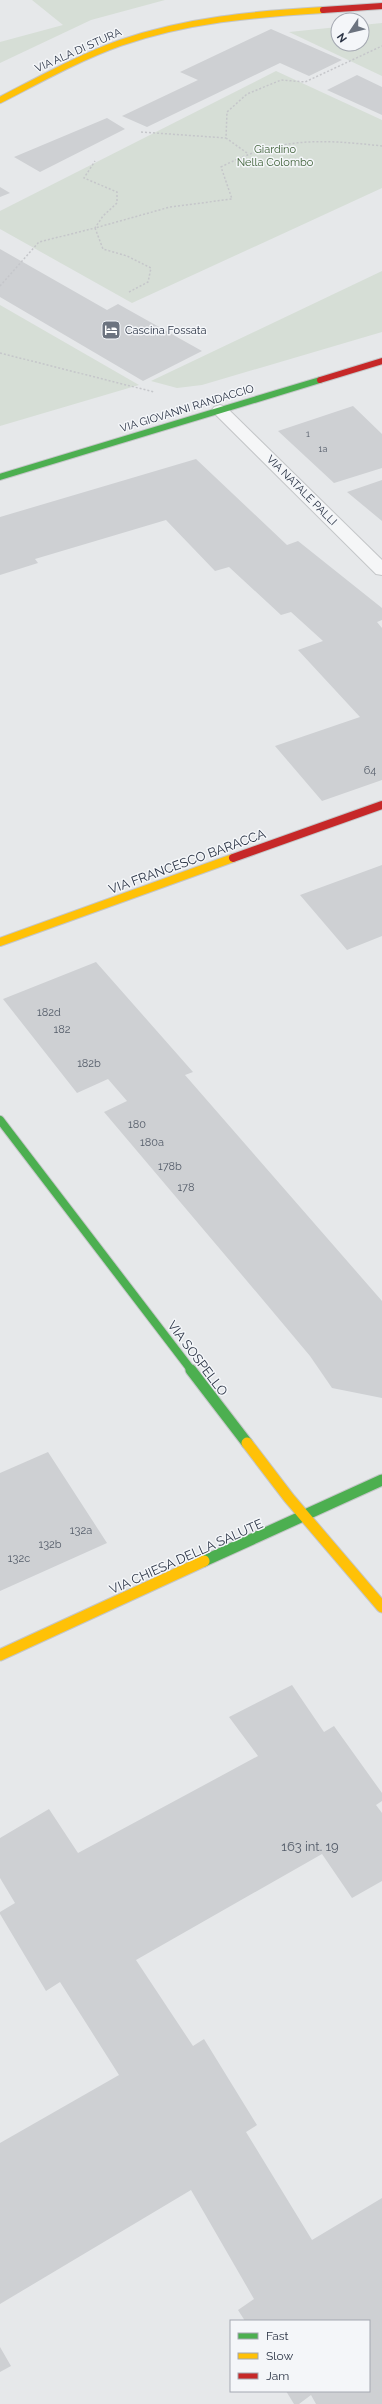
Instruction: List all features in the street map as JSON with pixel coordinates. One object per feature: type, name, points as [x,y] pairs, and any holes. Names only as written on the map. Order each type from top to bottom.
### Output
[{"type":"street","name":"VIA ALA DI STURA","points":[[0,100],[102,50],[138,37],[165,30],[212,20],[254,15],[382,6]]},
{"type":"street","name":"VIA GIOVANNI RANDACCIO","points":[[0,478],[382,361]]},
{"type":"street","name":"VIA NATALE PALLI","points":[[215,412],[382,570]]},
{"type":"street","name":"VIA FRANCESCO BARACCA","points":[[0,942],[382,805]]},
{"type":"street","name":"VIA SOSPELLO","points":[[3,1128],[304,1517],[382,1607]]},
{"type":"street","name":"VIA CHIESA DELLA SALUTE","points":[[0,1655],[382,1480]]},
{"type":"path","points":[[226,138],[227,112],[248,94],[281,80],[305,82],[382,46]]},
{"type":"path","points":[[141,132],[226,138],[247,153]]},
{"type":"path","points":[[0,286],[39,242],[170,207],[232,199],[220,168],[247,153],[283,143],[342,141],[382,146]]},
{"type":"path","points":[[95,161],[84,178],[117,192],[117,203],[102,216],[95,228]]},
{"type":"path","points":[[95,228],[103,249],[127,256],[151,268],[148,282],[129,292]]},
{"type":"path","points":[[0,353],[161,394],[215,412]]},
{"type":"green space","points":[[32,0],[165,0],[91,20],[0,63],[0,42],[63,25]]},
{"type":"green space","points":[[382,23],[382,76],[331,52],[370,52],[370,24]]},
{"type":"green space","points":[[330,28],[330,51],[289,32]]},
{"type":"green space","name":"Giardino Nella Colombo","points":[[276,71],[382,120],[382,188],[132,303],[0,229],[0,211]]},
{"type":"green space","points":[[382,271],[382,332],[202,385],[177,388],[151,381]]},
{"type":"green space","points":[[0,305],[139,385],[0,426]]},
{"type":"building","points":[[271,29],[342,60],[309,76],[280,63],[147,127],[122,116],[198,80],[180,72]]},
{"type":"building","points":[[357,75],[382,87],[382,115],[327,90]]},
{"type":"building","points":[[107,118],[125,129],[40,172],[14,157]]},
{"type":"building","points":[[0,187],[10,193],[0,197]]},
{"type":"building","name":"Cascina Fossata","points":[[0,249],[107,310],[118,304],[202,351],[143,381],[0,297]]},
{"type":"building","points":[[353,406],[382,434],[382,468],[334,483],[278,431]]},
{"type":"building","points":[[196,459],[287,545],[298,541],[382,608],[382,620],[377,622],[382,628],[382,780],[322,801],[275,746],[360,717],[298,650],[323,641],[291,612],[281,615],[229,567],[215,571],[166,520],[35,559],[38,563],[0,575],[0,517]]},
{"type":"building","points":[[382,480],[382,521],[347,492]]},
{"type":"building","points":[[382,865],[382,936],[347,950],[300,895]]},
{"type":"building","points":[[96,962],[193,1072],[185,1075],[382,1301],[382,1398],[332,1388],[310,1356],[104,1112],[127,1101],[108,1079],[77,1093],[3,999]]},
{"type":"building","points":[[48,1452],[107,1543],[0,1591],[0,1473]]},
{"type":"building","points":[[292,1685],[324,1732],[334,1726],[382,1793],[382,1801],[376,1805],[382,1813],[382,1881],[352,1898],[322,1854],[136,1960],[193,2046],[204,2039],[257,2125],[246,2132],[312,2240],[382,2198],[382,2404],[316,2404],[311,2395],[299,2404],[294,2404],[287,2392],[370,2392],[370,2320],[244,2320],[238,2310],[254,2299],[191,2190],[0,2304],[0,2143],[119,2075],[60,1982],[46,1991],[0,1914],[0,1912],[15,1903],[0,1878],[0,1838],[49,1809],[78,1853],[258,1756],[229,1717]]},
{"type":"building","points":[[0,2347],[11,2366],[0,2372]]},
{"type":"traffic: fast","points":[[0,477],[320,380]]},
{"type":"traffic: fast","points":[[0,1120],[247,1443]]},
{"type":"traffic: fast","points":[[204,1561],[382,1480]]},
{"type":"traffic: slow","points":[[0,100],[90,55],[145,35],[220,19],[323,10]]},
{"type":"traffic: slow","points":[[0,942],[233,858]]},
{"type":"traffic: slow","points":[[247,1443],[289,1498],[382,1607]]},
{"type":"traffic: slow","points":[[0,1655],[204,1561]]},
{"type":"traffic: jam","points":[[323,10],[382,6]]},
{"type":"traffic: jam","points":[[320,380],[382,361]]},
{"type":"traffic: jam","points":[[233,858],[382,805]]},
{"type":"place","name":"Cascina Fossata","points":[[111,330]]}]
